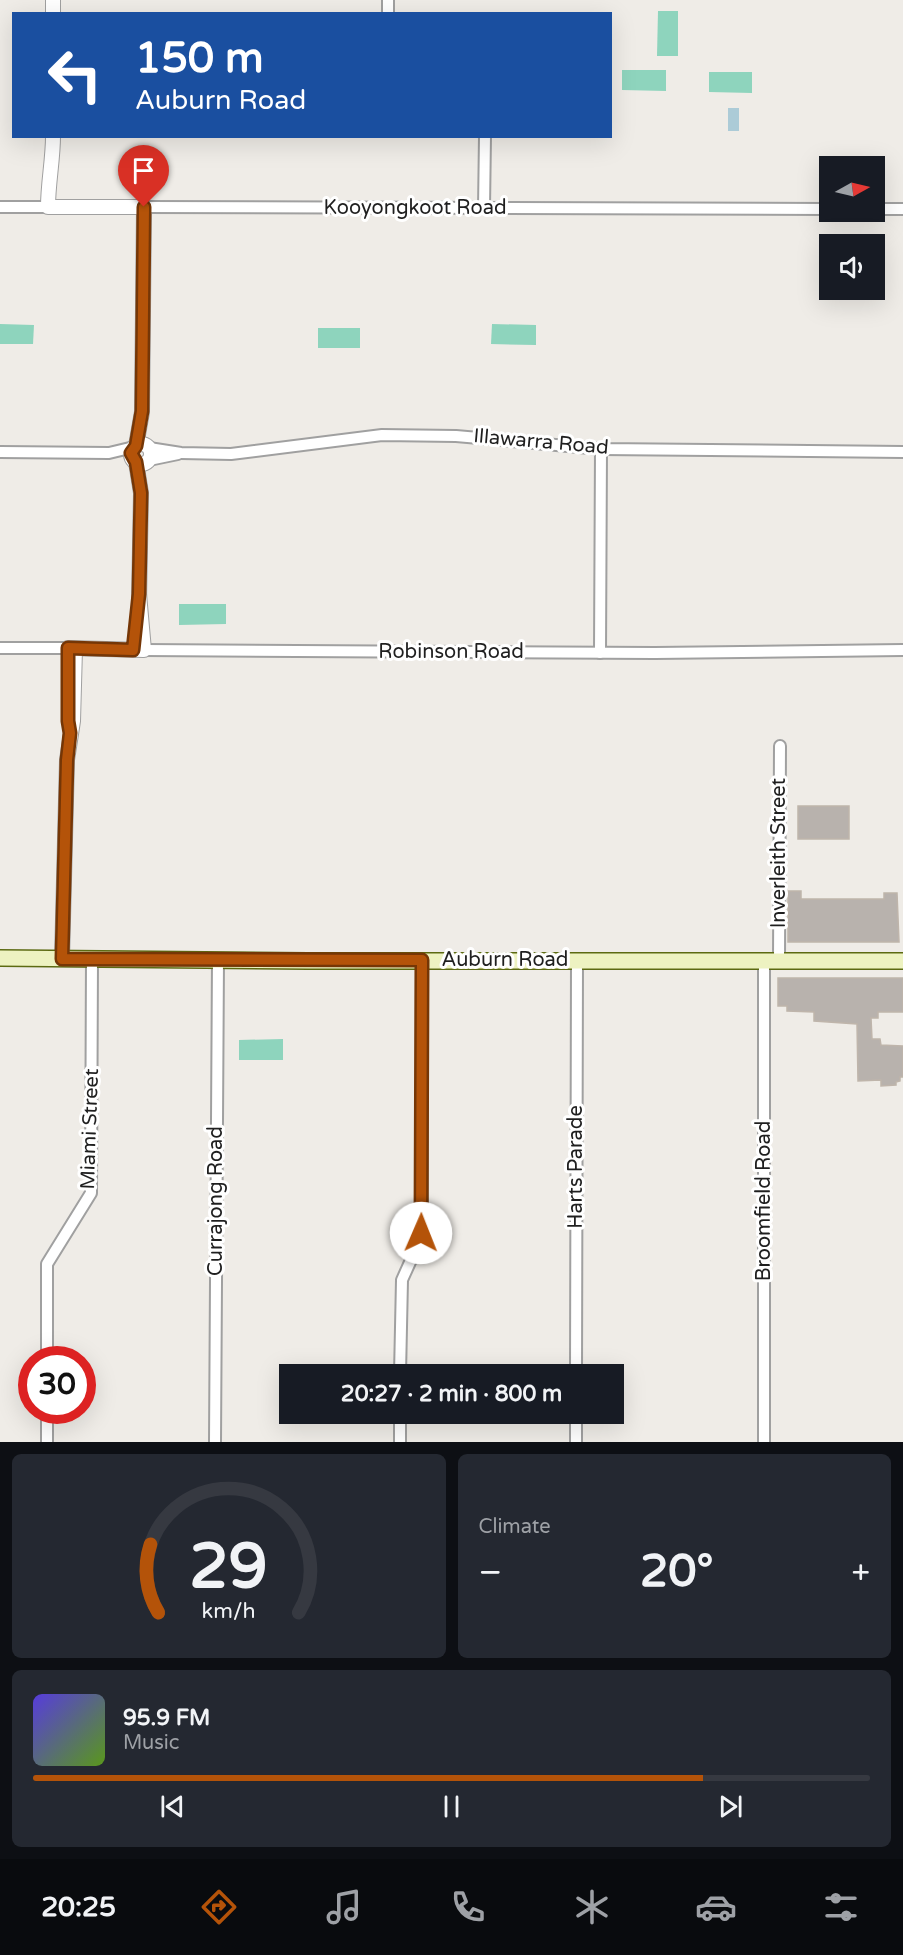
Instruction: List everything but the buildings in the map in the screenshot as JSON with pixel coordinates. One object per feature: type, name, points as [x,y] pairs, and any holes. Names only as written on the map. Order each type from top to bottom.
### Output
[{"type":"main road","name":"Auburn Road","points":[[0,958],[903,961]]},
{"type":"street","points":[[52,207],[48,177],[53,138]]},
{"type":"street","points":[[484,208],[485,138]]},
{"type":"street","name":"Kooyongkoot Road","points":[[0,207],[819,209]]},
{"type":"street","points":[[138,650],[144,207]]},
{"type":"street","points":[[885,209],[903,209]]},
{"type":"street","name":"Illawarra Road","points":[[0,452],[231,454],[382,435],[456,435],[601,449],[903,452]]},
{"type":"street","points":[[600,652],[601,449]]},
{"type":"street","name":"Robinson Road","points":[[0,648],[600,652],[903,650]]},
{"type":"street","points":[[62,959],[72,649]]},
{"type":"street","name":"Inverleith Street","points":[[771,960],[780,746]]},
{"type":"street","name":"Miami Street","points":[[47,1346],[48,1261],[91,1193],[92,959]]},
{"type":"street","name":"Currajong Road","points":[[215,1442],[218,960]]},
{"type":"street","points":[[400,1364],[402,1280],[417,1246],[422,1225],[422,960]]},
{"type":"street","name":"Harts Parade","points":[[576,1364],[578,960]]},
{"type":"street","name":"Broomfield Road","points":[[764,1442],[771,960]]},
{"type":"street","points":[[47,1424],[47,1442]]},
{"type":"street","points":[[400,1424],[400,1442]]},
{"type":"street","points":[[576,1424],[576,1442]]},
{"type":"green space","points":[[658,11],[678,11],[678,56],[657,56]]},
{"type":"green space","points":[[622,70],[666,70],[666,91],[622,90]]},
{"type":"green space","points":[[709,72],[752,72],[752,93],[709,92]]},
{"type":"green space","points":[[0,324],[34,325],[33,344],[0,344]]},
{"type":"green space","points":[[492,324],[536,325],[536,345],[491,344]]},
{"type":"green space","points":[[318,328],[360,328],[360,348],[318,348]]},
{"type":"green space","points":[[179,604],[226,604],[226,624],[179,625]]},
{"type":"green space","points":[[283,1039],[283,1060],[239,1060],[239,1040]]},
{"type":"water","points":[[728,108],[739,108],[739,131],[728,131]]},
{"type":"route","points":[[144,207],[142,411],[136,446],[131,453],[136,462],[141,493],[139,594],[133,650],[68,648],[70,733],[67,760],[62,959],[422,960],[421,1233]]}]
